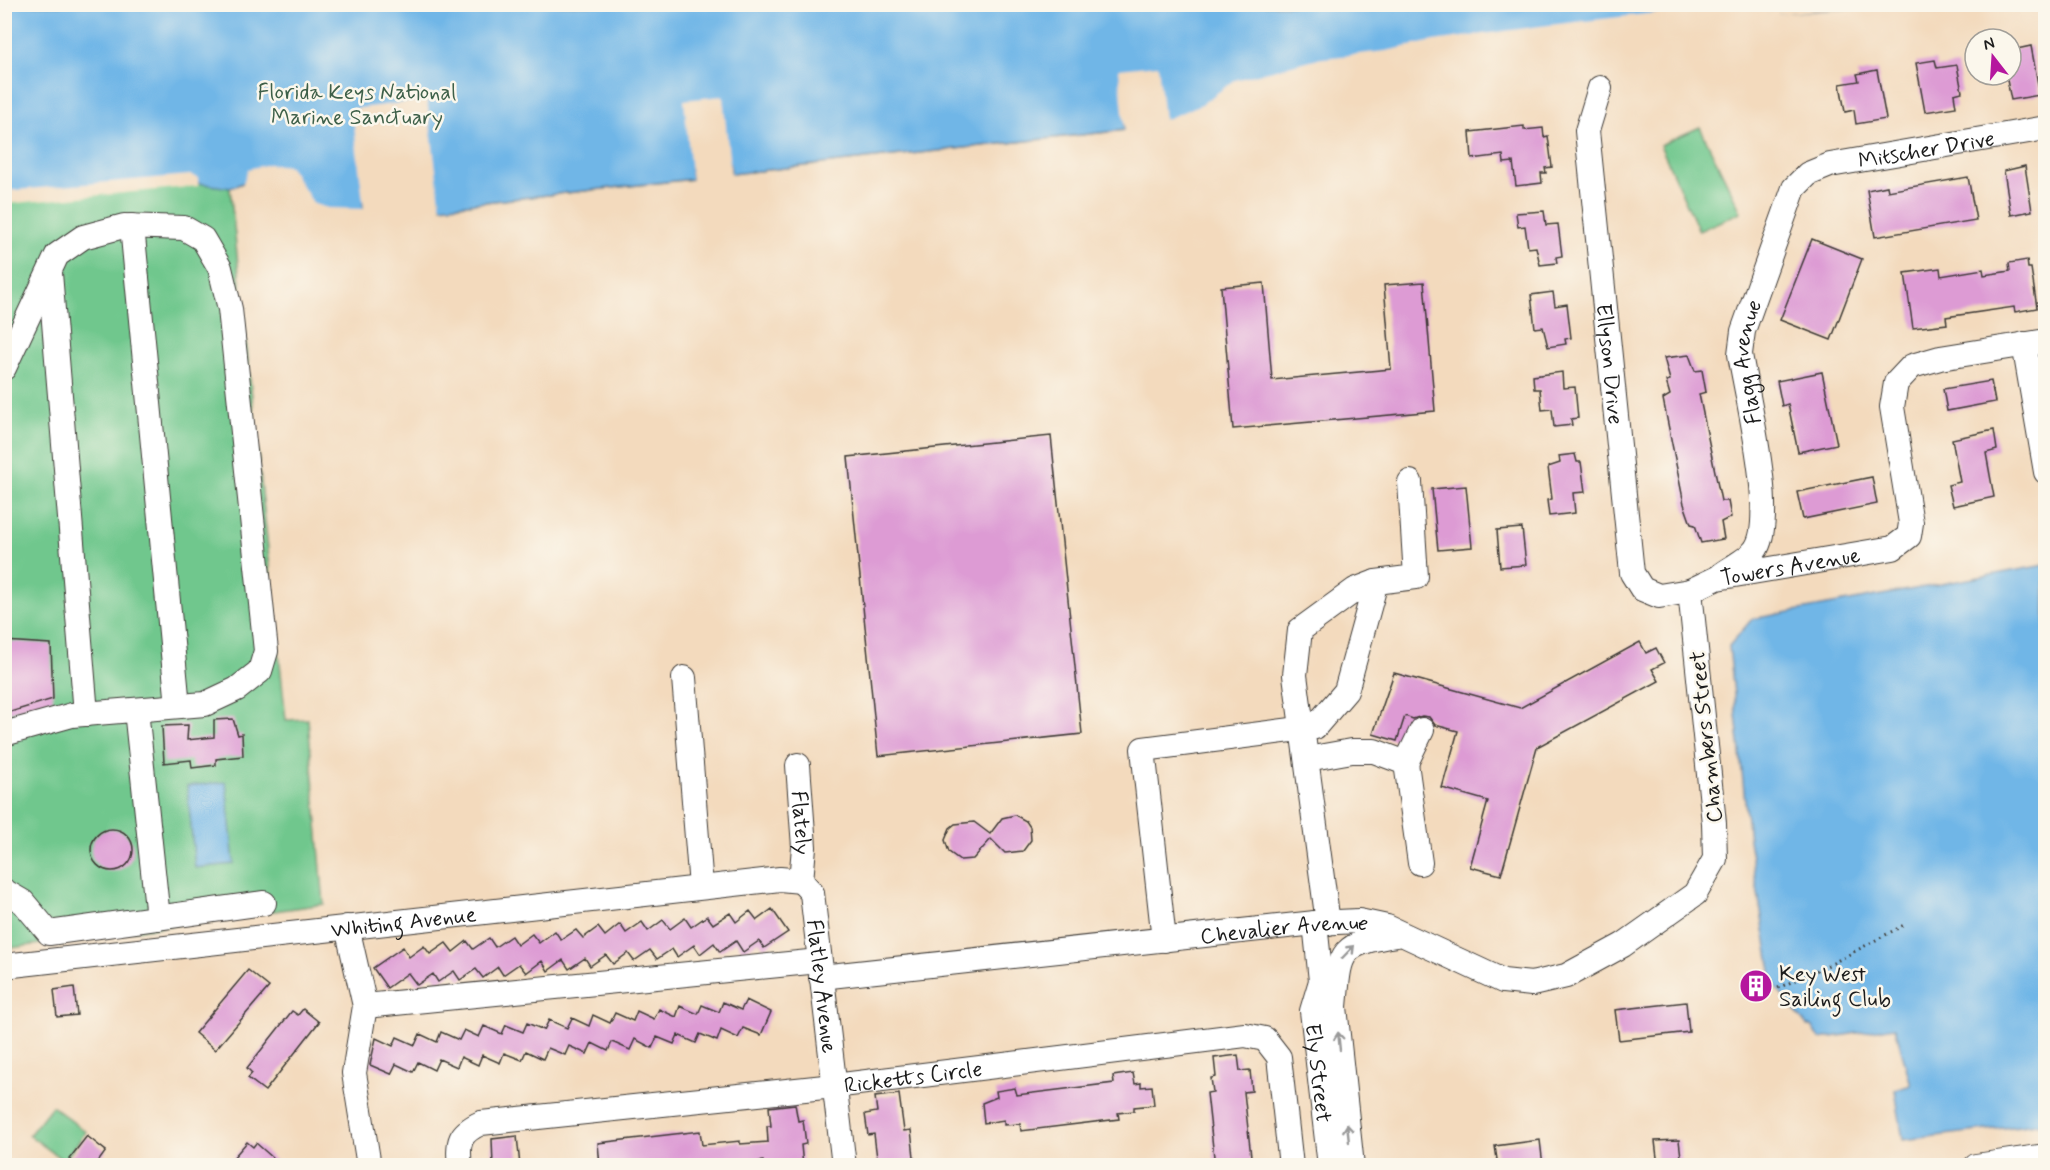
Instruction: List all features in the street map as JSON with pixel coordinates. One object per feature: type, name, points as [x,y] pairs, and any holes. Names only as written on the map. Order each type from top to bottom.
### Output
[{"type":"street","name":"Ellyson Drive","points":[[1600,88],[1587,131],[1632,573],[1642,589],[1659,596],[1690,591]]},
{"type":"street","name":"Mitscher Drive","points":[[1808,174],[1830,165],[2046,128]]},
{"type":"street","name":"Flagg Avenue","points":[[1717,578],[1755,550],[1763,531],[1764,494],[1740,354],[1743,331],[1794,188],[1808,174]]},
{"type":"street","points":[[132,226],[178,706]]},
{"type":"street","points":[[4,368],[57,255],[83,237],[132,226],[184,228],[203,239],[220,268],[230,309],[266,651],[260,671],[237,689],[205,704],[72,715],[4,734]]},
{"type":"street","points":[[50,270],[86,714]]},
{"type":"street","name":"Towers Avenue","points":[[1690,591],[1717,578],[1893,548],[1909,536],[1911,523],[1892,407],[1896,383],[1912,366],[1940,358],[2035,343]]},
{"type":"street","points":[[2035,343],[2046,472]]},
{"type":"street","points":[[1164,940],[1143,749],[1315,727],[1346,691],[1376,582],[1416,577],[1410,482]]},
{"type":"street","name":"Ely Street","points":[[1352,1166],[1312,1011],[1321,981],[1322,923],[1306,759],[1295,675],[1300,630],[1355,590],[1376,582]]},
{"type":"street","name":"Chambers Street","points":[[1690,591],[1714,823],[1715,859],[1704,881]]},
{"type":"street","points":[[684,678],[701,887]]},
{"type":"street","points":[[136,710],[158,918]]},
{"type":"street","points":[[1420,863],[1406,763],[1422,730]]},
{"type":"street","points":[[1306,759],[1352,751],[1374,751],[1406,763]]},
{"type":"street","name":"Flately","points":[[798,765],[805,868],[801,881]]},
{"type":"street","name":"Whiting Avenue","points":[[4,966],[701,887],[780,879],[801,881]]},
{"type":"street","name":"Flatley Avenue","points":[[801,881],[812,893],[844,1166]]},
{"type":"street","name":"Chevalier Avenue","points":[[365,1006],[1164,940],[1359,921],[1387,927],[1503,981],[1532,984],[1566,976],[1623,945],[1695,894],[1704,881]]},
{"type":"street","points":[[4,891],[23,902],[50,933],[264,903]]},
{"type":"street","points":[[347,927],[365,1006],[354,1073],[369,1166]]},
{"type":"street","name":"Ely Street","points":[[1330,1166],[1334,1101],[1335,1007],[1339,963],[1352,947],[1366,940],[1403,934]]},
{"type":"street","name":"Ely Street","points":[[1321,981],[1335,1007]]},
{"type":"street","name":"Ricketts Circle","points":[[460,1166],[457,1143],[465,1131],[481,1123],[834,1086],[1245,1035],[1265,1039],[1279,1057],[1291,1166]]},
{"type":"street","points":[[1976,1166],[2046,1156]]},
{"type":"path","points":[[1778,988],[1833,963],[1904,925]]},
{"type":"green space","points":[[4,5],[1708,17],[1305,67],[1250,81],[1163,121],[1124,125],[1125,130],[731,174],[730,164],[691,169],[692,179],[440,207],[438,195],[270,172],[230,188],[286,720],[308,719],[324,904],[5,949]]},
{"type":"green space","points":[[1700,127],[1741,212],[1699,231],[1660,145]]},
{"type":"green space","points":[[52,1106],[86,1132],[64,1161],[29,1135]]},
{"type":"water","name":"Florida Keys National Marine Sanctuary","points":[[4,5],[1911,5],[1708,17],[1305,67],[1250,81],[1209,107],[1163,121],[1124,125],[1125,130],[731,174],[730,164],[691,169],[692,179],[440,207],[438,195],[363,203],[365,215],[315,214],[290,177],[270,172],[230,188],[191,182],[5,201]]},
{"type":"water","points":[[2045,565],[2045,1123],[1903,1140],[1895,1090],[1911,1085],[1895,1027],[1820,1039],[1812,1026],[1807,1026],[1773,983],[1749,840],[1729,646],[1752,619]]},
{"type":"water","points":[[226,782],[234,864],[195,868],[187,786]]},
{"type":"pier","points":[[1914,4],[1911,7],[1821,10],[1709,20],[1305,70],[1251,84],[1210,110],[1164,129],[1160,124],[1128,127],[1125,133],[1119,69],[1158,65],[1164,120],[1202,104],[1235,80],[1315,59],[1386,51],[1434,41],[1541,26],[1725,5]]},
{"type":"pier","points":[[723,96],[731,177],[728,175],[728,167],[694,172],[695,179],[692,182],[684,100]]},
{"type":"pier","points":[[427,100],[441,209],[437,207],[436,198],[367,205],[368,215],[365,218],[315,217],[289,179],[270,175],[242,186],[248,169],[269,164],[289,166],[314,204],[328,208],[364,209],[352,109]]},
{"type":"pier","points":[[190,175],[198,178],[198,186],[4,204],[5,191]]},
{"type":"building","points":[[2031,46],[2040,95],[2011,100],[2008,87],[2023,87],[2023,48]]},
{"type":"building","points":[[1935,60],[1937,68],[1957,65],[1962,92],[1954,94],[1956,107],[1925,112],[1916,63]]},
{"type":"building","points":[[1877,70],[1886,119],[1856,124],[1854,110],[1845,112],[1840,84],[1859,81],[1857,74]]},
{"type":"building","points":[[1524,126],[1524,130],[1543,128],[1544,137],[1548,136],[1552,167],[1545,168],[1546,173],[1541,173],[1542,183],[1516,186],[1513,162],[1504,163],[1503,155],[1472,159],[1470,132]]},
{"type":"building","points":[[2025,166],[2032,211],[2011,215],[2004,171]]},
{"type":"building","points":[[1968,177],[1976,220],[1875,237],[1867,190],[1887,186],[1888,191]]},
{"type":"building","points":[[1544,211],[1546,225],[1558,224],[1562,256],[1556,257],[1557,263],[1540,265],[1536,247],[1528,248],[1525,226],[1518,227],[1516,213]]},
{"type":"building","points":[[1812,239],[1862,259],[1831,340],[1780,320]]},
{"type":"building","points":[[2027,260],[2028,268],[2031,268],[2037,308],[2015,312],[2014,307],[1946,317],[1947,324],[1913,328],[1905,273],[1940,268],[1941,276],[1983,269],[1984,275],[2010,271],[2009,263]]},
{"type":"building","points":[[1424,282],[1435,411],[1233,429],[1221,287],[1264,283],[1272,380],[1391,369],[1384,285]]},
{"type":"building","points":[[1553,292],[1555,306],[1567,304],[1571,338],[1565,339],[1566,344],[1548,347],[1543,327],[1535,328],[1531,295]]},
{"type":"building","points":[[1689,355],[1695,371],[1702,370],[1706,392],[1699,394],[1721,501],[1728,501],[1731,517],[1721,522],[1724,539],[1701,543],[1684,504],[1663,399],[1670,395],[1666,381],[1670,380],[1664,358]]},
{"type":"building","points":[[1562,372],[1563,388],[1575,387],[1578,418],[1571,419],[1572,425],[1554,427],[1552,409],[1542,410],[1540,389],[1534,389],[1533,376]]},
{"type":"building","points":[[1822,372],[1837,444],[1798,452],[1788,404],[1782,406],[1777,381]]},
{"type":"building","points":[[1991,381],[1995,402],[1947,411],[1943,389]]},
{"type":"building","points":[[1994,430],[1997,450],[1986,453],[1994,497],[1953,506],[1948,485],[1960,482],[1952,439]]},
{"type":"building","points":[[1051,436],[1082,734],[878,756],[848,457]]},
{"type":"building","points":[[1575,454],[1577,462],[1581,462],[1585,492],[1573,493],[1575,513],[1549,516],[1547,500],[1552,499],[1548,467],[1560,463],[1559,456]]},
{"type":"building","points":[[1872,477],[1877,504],[1803,519],[1797,492]]},
{"type":"building","points":[[1466,486],[1472,547],[1438,550],[1432,489]]},
{"type":"building","points":[[1522,528],[1526,565],[1500,567],[1497,530]]},
{"type":"building","points":[[4,641],[51,644],[53,699],[4,714]]},
{"type":"building","points":[[1640,642],[1646,653],[1656,648],[1664,663],[1652,669],[1659,681],[1537,747],[1501,875],[1470,867],[1488,801],[1442,788],[1458,731],[1435,725],[1429,717],[1422,716],[1413,719],[1405,716],[1397,741],[1373,734],[1394,673],[1520,708]]},
{"type":"building","points":[[233,719],[238,735],[242,734],[243,756],[216,759],[216,765],[192,768],[191,760],[164,763],[162,726],[188,725],[187,740],[214,737],[214,720]]},
{"type":"building","points":[[1015,815],[1026,821],[1030,827],[1031,840],[1023,851],[1005,853],[991,839],[973,859],[960,860],[949,852],[945,840],[950,828],[955,824],[974,822],[990,834],[1002,818]]},
{"type":"building","points":[[112,829],[120,830],[127,835],[132,842],[132,858],[127,865],[120,870],[112,871],[104,870],[97,865],[92,858],[91,850],[92,842],[97,835],[104,830]]},
{"type":"building","points":[[772,909],[788,932],[764,948],[759,941],[743,952],[736,941],[720,952],[714,943],[700,954],[694,945],[677,957],[672,949],[657,959],[650,950],[634,961],[628,953],[613,964],[606,955],[590,966],[585,958],[569,969],[563,960],[548,971],[542,961],[526,973],[519,964],[503,975],[498,967],[483,978],[476,969],[460,980],[454,971],[438,982],[433,974],[417,985],[408,973],[387,988],[373,968],[403,947],[409,957],[424,946],[430,954],[446,943],[453,952],[467,941],[473,949],[489,938],[495,947],[511,936],[517,945],[532,934],[539,943],[555,931],[561,940],[576,930],[583,938],[598,927],[605,936],[620,924],[626,933],[642,922],[648,931],[663,920],[670,929],[685,918],[691,927],[707,916],[713,924],[730,913],[736,922],[750,911],[757,920]]},
{"type":"building","points":[[248,970],[269,987],[215,1050],[195,1033]]},
{"type":"building","name":"Key West Sailing Club","points":[[1765,975],[1768,993],[1747,996],[1744,978]]},
{"type":"building","points":[[74,987],[77,1015],[57,1017],[54,990]]},
{"type":"building","points":[[746,1000],[771,1012],[761,1035],[743,1028],[738,1038],[721,1030],[717,1041],[700,1034],[696,1043],[678,1035],[674,1044],[657,1037],[652,1048],[635,1039],[630,1050],[612,1042],[608,1051],[592,1043],[587,1054],[569,1046],[565,1055],[548,1048],[543,1059],[526,1051],[522,1060],[504,1053],[500,1063],[482,1055],[478,1065],[461,1057],[457,1067],[439,1059],[434,1070],[418,1062],[413,1072],[396,1064],[391,1074],[370,1065],[376,1038],[393,1046],[397,1037],[415,1045],[420,1034],[437,1042],[441,1032],[459,1040],[464,1030],[479,1037],[484,1026],[502,1034],[506,1025],[523,1032],[527,1023],[544,1030],[549,1020],[567,1028],[572,1018],[589,1026],[593,1015],[610,1023],[615,1013],[633,1021],[637,1011],[654,1019],[659,1009],[676,1017],[680,1006],[698,1014],[702,1005],[719,1012],[723,1002],[741,1010]]},
{"type":"building","points":[[1686,1002],[1689,1032],[1619,1040],[1615,1010]]},
{"type":"building","points":[[303,1009],[319,1022],[265,1091],[248,1078],[252,1073],[247,1068],[292,1011],[298,1015]]},
{"type":"building","points":[[1238,1055],[1240,1071],[1250,1070],[1252,1091],[1244,1092],[1252,1166],[1215,1166],[1207,1093],[1213,1092],[1211,1078],[1216,1077],[1214,1058]]},
{"type":"building","points":[[1133,1073],[1135,1084],[1141,1083],[1141,1087],[1152,1086],[1154,1105],[1134,1107],[1134,1111],[1118,1113],[1119,1119],[1021,1131],[1020,1124],[1004,1125],[1004,1120],[984,1123],[982,1103],[997,1097],[996,1091],[1015,1088],[1017,1095],[1114,1083],[1113,1076]]},
{"type":"building","points":[[899,1094],[904,1131],[911,1130],[915,1166],[878,1166],[874,1134],[868,1135],[865,1114],[877,1112],[875,1097]]},
{"type":"building","points":[[795,1104],[798,1121],[803,1120],[806,1144],[801,1145],[803,1166],[764,1166],[763,1161],[722,1166],[600,1166],[598,1143],[700,1131],[702,1145],[740,1141],[740,1144],[768,1142],[767,1126],[771,1126],[769,1107]]},
{"type":"building","points":[[87,1136],[106,1151],[95,1166],[78,1166],[69,1159]]},
{"type":"building","points":[[517,1136],[520,1166],[493,1166],[492,1139]]},
{"type":"building","points":[[1540,1140],[1543,1166],[1498,1166],[1495,1146]]},
{"type":"building","points":[[1679,1140],[1682,1166],[1658,1166],[1655,1141]]},
{"type":"building","points":[[247,1142],[253,1147],[256,1143],[282,1166],[242,1166],[233,1158]]},
{"type":"place","name":"Key West Sailing Club","points":[[1756,986]]}]
